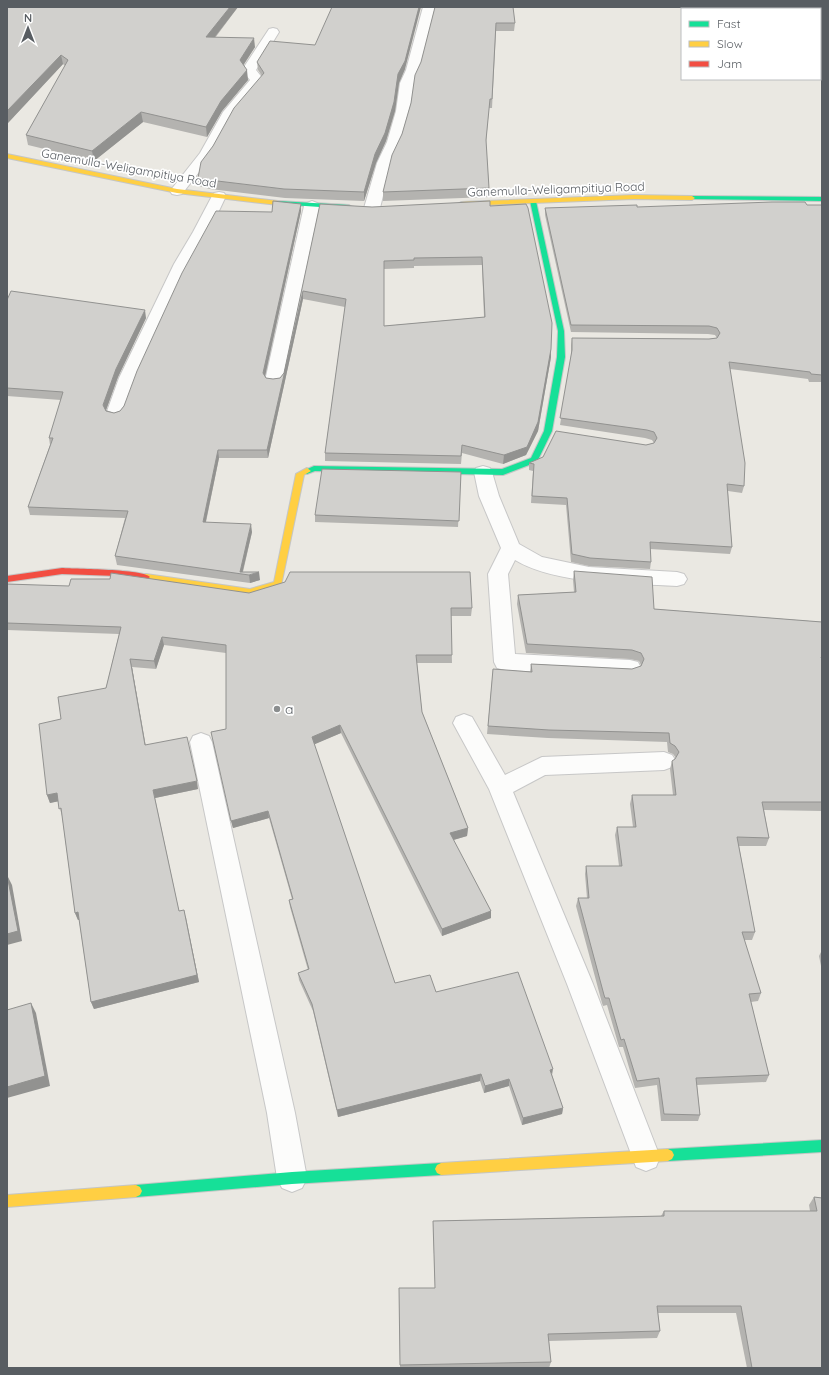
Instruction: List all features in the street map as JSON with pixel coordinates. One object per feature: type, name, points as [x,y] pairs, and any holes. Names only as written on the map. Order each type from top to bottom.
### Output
[{"type":"street","points":[[368,208],[384,162],[394,142],[403,111],[408,83],[413,70],[429,7]]},
{"type":"street","points":[[177,191],[206,154],[228,115],[257,80],[249,70],[273,32]]},
{"type":"street","name":"Ganemulla-Weligampitiya Road","points":[[7,156],[177,191],[285,204],[368,208]]},
{"type":"street","points":[[115,414],[128,378],[182,264],[201,232],[219,196]]},
{"type":"street","name":"Ganemulla-Weligampitiya Road","points":[[451,205],[634,198],[822,199]]},
{"type":"street","points":[[7,579],[62,571],[117,573],[250,592],[278,584],[300,474],[314,468],[503,472],[534,460],[546,438],[555,432],[561,357],[569,339],[561,331],[546,255],[533,201]]},
{"type":"street","points":[[274,381],[312,206]]},
{"type":"street","points":[[483,472],[488,496],[511,548],[536,563],[589,574],[677,579]]},
{"type":"street","points":[[511,548],[498,574],[505,662],[630,668]]},
{"type":"street","points":[[464,723],[500,788],[580,984],[646,1157]]},
{"type":"street","points":[[201,742],[281,1113],[292,1178]]},
{"type":"street","points":[[500,788],[542,766],[664,761]]},
{"type":"street","points":[[7,1201],[292,1178],[822,1146]]},
{"type":"building","points":[[7,7],[230,7],[206,37],[254,38],[240,60],[247,70],[221,101],[206,127],[141,112],[92,151],[26,135],[68,60],[61,55],[7,111]]},
{"type":"building","points":[[332,7],[419,7],[405,61],[398,74],[394,102],[385,133],[375,154],[364,192],[284,189],[198,178],[201,162],[213,146],[234,108],[264,73],[257,62],[270,41],[315,45]]},
{"type":"building","points":[[435,7],[513,7],[515,23],[496,23],[492,99],[490,99],[486,140],[489,188],[383,192],[392,155],[402,134],[411,103],[415,75],[421,62]]},
{"type":"building","points":[[758,7],[822,7],[822,8]]},
{"type":"building","points":[[273,201],[301,204],[263,373],[266,378],[273,379],[280,378],[284,373],[320,204],[372,207],[490,201],[490,206],[526,204],[552,323],[551,349],[538,422],[527,447],[504,455],[462,445],[461,456],[325,453],[346,299],[303,291],[267,450],[218,450],[203,522],[251,524],[240,572],[259,572],[249,575],[115,556],[128,511],[28,507],[53,438],[49,438],[63,392],[7,388],[7,300],[11,291],[145,310],[116,369],[103,405],[106,411],[114,413],[120,411],[124,406],[137,371],[182,273],[216,211],[272,212]],"holes":[[[482,257],[485,317],[384,326],[384,261],[414,260],[414,258]]]},
{"type":"building","points":[[805,202],[807,205],[822,205],[822,375],[811,374],[810,372],[729,362],[745,463],[744,486],[727,484],[732,547],[650,542],[651,562],[590,558],[572,554],[567,498],[532,496],[534,464],[529,463],[543,457],[556,431],[646,445],[654,443],[657,438],[654,432],[647,430],[560,418],[572,350],[572,338],[709,339],[717,338],[720,333],[717,328],[709,326],[571,325],[545,208],[637,205],[637,207]]},
{"type":"building","points":[[322,469],[461,472],[459,521],[315,515]]},
{"type":"building","points":[[574,571],[652,577],[654,609],[822,622],[822,802],[762,802],[769,838],[737,837],[755,932],[742,932],[761,993],[749,994],[769,1075],[696,1078],[700,1115],[664,1114],[659,1078],[637,1081],[624,1039],[621,1040],[609,998],[605,998],[604,995],[578,898],[589,898],[586,866],[622,866],[617,827],[636,827],[632,795],[676,795],[672,761],[679,752],[675,746],[670,743],[669,733],[549,730],[488,726],[493,669],[532,672],[531,664],[632,669],[641,666],[644,659],[641,653],[632,650],[527,644],[518,595],[576,592]]},
{"type":"building","points":[[290,572],[470,572],[472,608],[451,608],[452,655],[416,655],[422,712],[468,828],[450,833],[491,911],[442,929],[340,725],[312,737],[395,983],[430,975],[436,992],[518,972],[553,1069],[550,1070],[563,1108],[523,1118],[509,1079],[485,1086],[481,1074],[337,1110],[312,1004],[298,973],[309,969],[289,900],[293,899],[268,811],[231,821],[211,732],[226,729],[226,645],[162,637],[154,661],[130,659],[145,745],[187,737],[197,781],[153,790],[179,911],[184,910],[197,975],[91,1002],[78,912],[75,913],[61,808],[59,809],[57,793],[47,795],[39,724],[61,719],[58,697],[106,688],[121,627],[7,623],[7,584],[69,586],[71,579],[110,579],[111,573],[249,593],[285,582]]},
{"type":"building","points":[[7,875],[18,931],[7,934]]},
{"type":"building","points":[[31,1003],[45,1076],[7,1087],[7,1010]]},
{"type":"building","points":[[814,1197],[822,1198],[822,1368],[752,1368],[741,1306],[657,1306],[660,1331],[548,1334],[551,1362],[400,1365],[399,1288],[435,1288],[433,1221],[664,1216],[664,1211],[817,1211]]},
{"type":"traffic: fast","points":[[692,198],[822,199]]},
{"type":"traffic: fast","points":[[307,471],[314,468],[503,472],[534,460],[548,431],[561,357],[561,331],[533,201]]},
{"type":"traffic: fast","points":[[278,203],[349,207]]},
{"type":"traffic: fast","points":[[668,1155],[822,1146]]},
{"type":"traffic: fast","points":[[136,1191],[292,1178],[441,1169]]},
{"type":"traffic: slow","points":[[7,156],[177,191],[278,203]]},
{"type":"traffic: slow","points":[[461,204],[634,197],[692,198]]},
{"type":"traffic: slow","points":[[146,577],[250,592],[278,584],[300,474],[307,471]]},
{"type":"traffic: slow","points":[[441,1169],[668,1155]]},
{"type":"traffic: slow","points":[[7,1201],[136,1191]]},
{"type":"traffic: jam","points":[[7,579],[62,571],[117,573],[146,577]]},
{"type":"place","name":"a","points":[[277,709]]}]
